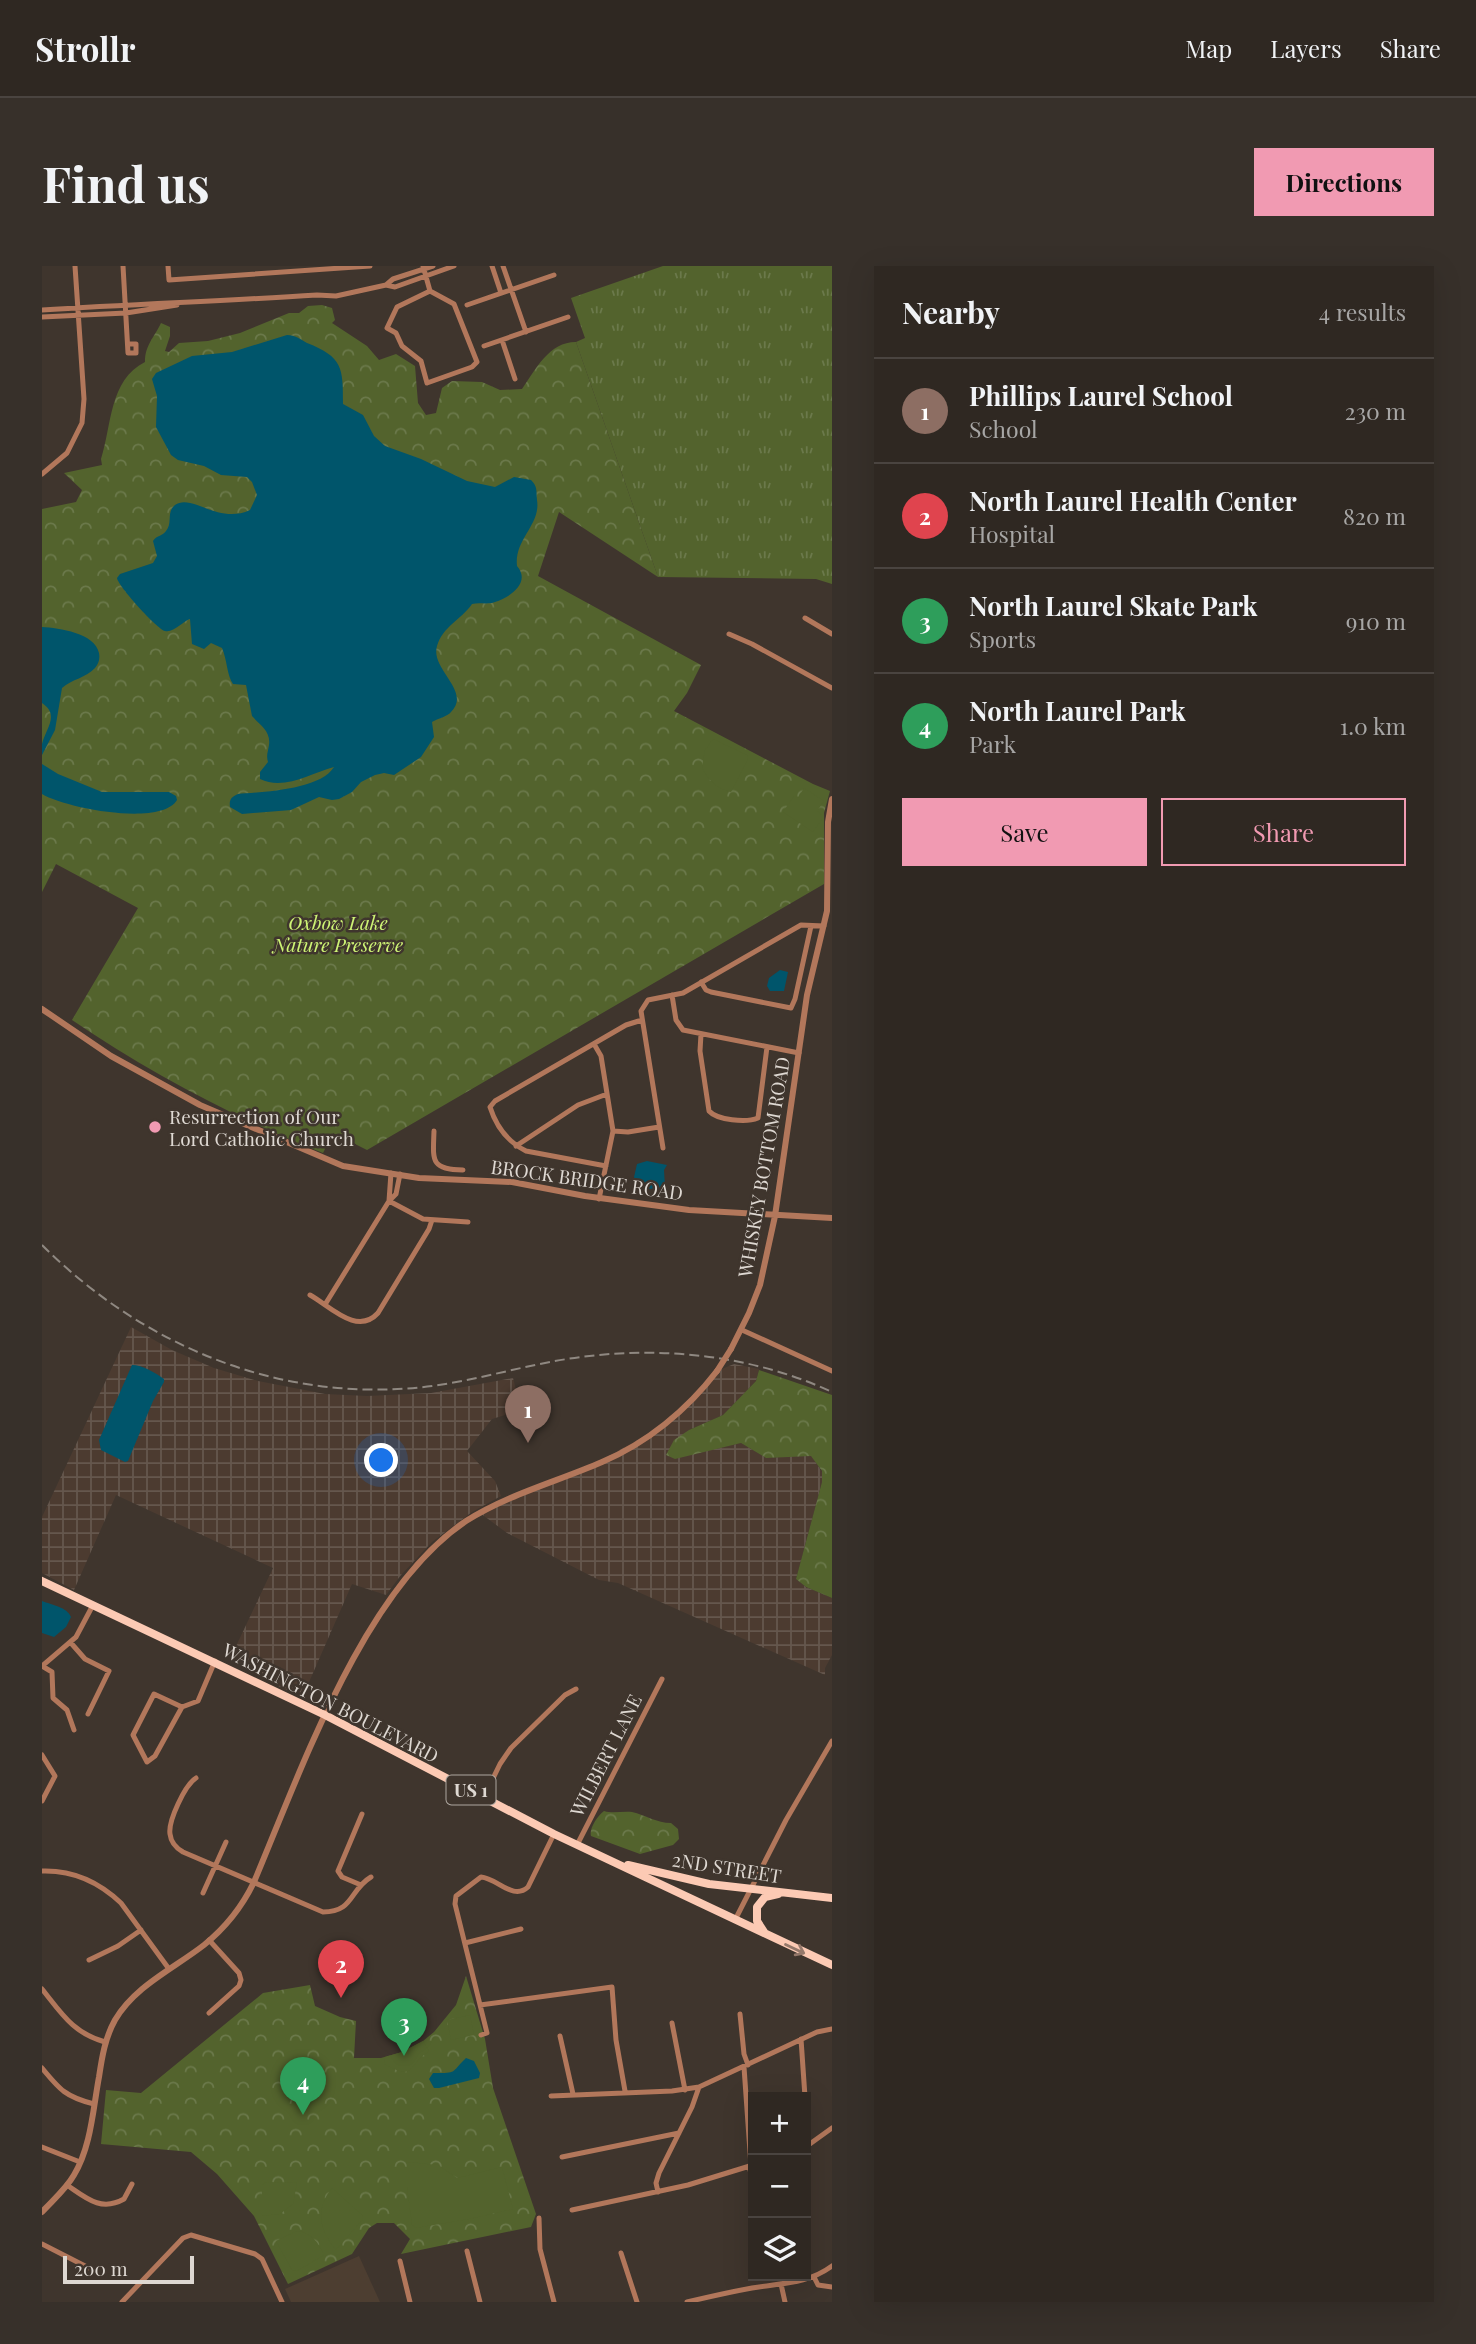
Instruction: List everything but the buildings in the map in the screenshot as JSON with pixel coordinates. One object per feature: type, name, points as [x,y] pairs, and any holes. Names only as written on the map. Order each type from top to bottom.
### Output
[{"type":"main road","name":"WASHINGTON BOULEVARD","points":[[42,1581],[325,1715],[554,1834],[832,1965]]},
{"type":"main road","name":"2ND STREET","points":[[617,1862],[682,1878],[832,1898]]},
{"type":"main road","points":[[768,1936],[757,1922],[757,1907],[765,1897],[784,1893]]},
{"type":"street","points":[[42,474],[67,453],[82,423],[75,266]]},
{"type":"street","points":[[123,266],[128,344]]},
{"type":"street","points":[[168,266],[169,280],[282,269],[370,266]]},
{"type":"street","points":[[225,266],[226,276]]},
{"type":"street","points":[[386,285],[393,279],[433,266]]},
{"type":"street","points":[[42,317],[125,304],[336,296],[386,285],[395,287],[454,266]]},
{"type":"street","points":[[492,266],[501,293]]},
{"type":"street","points":[[503,266],[526,332]]},
{"type":"street","points":[[423,268],[430,291],[454,304],[477,362],[472,368],[427,383],[421,361],[405,349],[396,333],[387,328],[397,307],[430,291]]},
{"type":"street","points":[[467,305],[554,275]]},
{"type":"street","points":[[42,310],[125,313],[191,303]]},
{"type":"street","points":[[484,346],[568,317]]},
{"type":"street","points":[[502,340],[515,379]]},
{"type":"street","points":[[805,618],[832,634]]},
{"type":"street","points":[[729,634],[832,688]]},
{"type":"street","name":"WHISKEY BOTTOM ROAD","points":[[42,2212],[67,2185],[80,2162],[105,2042],[116,2019],[133,1997],[209,1940],[232,1917],[254,1882],[325,1715],[392,1596],[412,1569],[466,1521],[498,1503],[596,1465],[637,1444],[687,1405],[717,1371],[731,1349],[760,1284],[775,1216],[807,995],[828,901],[828,822],[832,799]]},
{"type":"street","points":[[663,1148],[641,1011],[648,1000],[683,993],[801,925],[823,929]]},
{"type":"street","points":[[701,982],[706,990],[711,992],[791,1008],[811,926]]},
{"type":"street","points":[[672,995],[679,1027],[701,1034],[799,1053]]},
{"type":"street","name":"BROCK BRIDGE ROAD","points":[[42,1009],[127,1066],[225,1117],[328,1162],[358,1170],[439,1179],[512,1182],[600,1199],[689,1210],[832,1218]]},
{"type":"street","points":[[606,1166],[526,1151],[516,1146],[507,1138],[490,1107],[492,1103],[626,1025],[642,1020]]},
{"type":"street","points":[[701,1034],[700,1051],[709,1111],[717,1117],[752,1121],[758,1118],[767,1047]]},
{"type":"street","points":[[594,1044],[601,1056],[613,1130],[600,1199]]},
{"type":"street","points":[[516,1146],[578,1105],[607,1094]]},
{"type":"street","points":[[613,1130],[628,1132],[659,1127]]},
{"type":"street","points":[[434,1132],[433,1156],[440,1168],[439,1179]]},
{"type":"street","points":[[440,1168],[463,1170]]},
{"type":"street","points":[[389,1202],[391,1173]]},
{"type":"street","points":[[326,1304],[396,1194],[400,1174]]},
{"type":"street","points":[[389,1202],[412,1214],[432,1220],[468,1222]]},
{"type":"street","points":[[310,1295],[356,1323],[374,1318],[432,1220]]},
{"type":"street","points":[[741,1330],[832,1371]]},
{"type":"street","points":[[74,1730],[67,1710],[53,1698],[53,1674],[42,1666],[71,1643],[80,1632],[93,1605]]},
{"type":"street","points":[[71,1643],[85,1659],[108,1671],[88,1714]]},
{"type":"street","points":[[182,1707],[154,1694],[133,1735],[147,1762],[155,1756],[182,1707],[198,1701],[215,1661]]},
{"type":"street","name":"WILBERT LANE","points":[[577,1845],[662,1679]]},
{"type":"street","points":[[484,1797],[511,1748],[565,1695],[576,1689]]},
{"type":"street","points":[[734,1920],[786,1820],[832,1741]]},
{"type":"street","points":[[42,1755],[55,1776],[42,1801]]},
{"type":"street","points":[[196,1778],[186,1788],[171,1821],[170,1833],[178,1849],[323,1912],[346,1906],[361,1885],[371,1877]]},
{"type":"street","points":[[361,1885],[342,1877],[338,1871],[362,1814]]},
{"type":"street","points":[[481,2035],[487,2034],[454,1900],[458,1893],[481,1877],[514,1892],[524,1891],[554,1834]]},
{"type":"street","points":[[203,1893],[226,1842]]},
{"type":"street","points":[[42,1871],[70,1873],[94,1882],[121,1903],[169,1969]]},
{"type":"street","points":[[465,1943],[521,1929]]},
{"type":"street","points":[[89,1960],[118,1946],[141,1930]]},
{"type":"street","points":[[209,1940],[239,1973],[242,1980],[239,1986],[209,2013]]},
{"type":"street","points":[[480,2005],[612,1987],[614,2027],[625,2091]]},
{"type":"street","points":[[42,1989],[74,2028],[105,2042]]},
{"type":"street","points":[[740,2014],[746,2066],[750,2155]]},
{"type":"street","points":[[672,2023],[685,2090]]},
{"type":"street","points":[[551,2096],[685,2090],[699,2087],[801,2039],[831,2029]]},
{"type":"street","points":[[560,2036],[573,2094]]},
{"type":"street","points":[[801,2039],[805,2092]]},
{"type":"street","points":[[42,2068],[64,2094],[94,2104]]},
{"type":"street","points":[[657,2192],[657,2178],[699,2087]]},
{"type":"street","points":[[811,2143],[832,2128]]},
{"type":"street","points":[[562,2157],[679,2133]]},
{"type":"street","points":[[42,2147],[80,2162]]},
{"type":"street","points":[[572,2210],[701,2182],[748,2167]]},
{"type":"street","points":[[67,2185],[91,2202],[105,2205],[124,2199],[132,2185]]},
{"type":"street","points":[[539,2218],[540,2249],[554,2302]]},
{"type":"street","points":[[122,2302],[183,2238],[191,2235],[256,2253],[262,2259],[282,2302]]},
{"type":"street","points":[[42,2244],[89,2268]]},
{"type":"street","points":[[467,2251],[480,2302]]},
{"type":"street","points":[[621,2253],[637,2302]]},
{"type":"street","points":[[400,2261],[410,2302]]},
{"type":"street","points":[[687,2302],[814,2277],[832,2266]]},
{"type":"street","points":[[814,2277],[818,2285],[832,2287]]},
{"type":"street","points":[[778,2281],[785,2302]]},
{"type":"shaded area","points":[[131,1327],[172,1350],[214,1368],[258,1381],[325,1394],[367,1396],[431,1393],[513,1378],[521,1410],[492,1419],[467,1451],[495,1481],[501,1496],[472,1512],[432,1542],[386,1595],[352,1584],[302,1698],[229,1661],[273,1568],[116,1495],[74,1590],[42,1573],[42,1517]]},
{"type":"shaded area","points":[[734,1364],[759,1369],[756,1381],[723,1415],[689,1430],[675,1458],[741,1443],[766,1458],[811,1455],[822,1472],[822,1482],[796,1579],[806,1587],[832,1598],[832,1655],[825,1668],[825,1675],[618,1583],[599,1580],[507,1533],[480,1513],[587,1468],[663,1426],[717,1371]]},
{"type":"shaded area","points":[[359,2256],[380,2302],[291,2302],[285,2289]]},
{"type":"green space","points":[[663,266],[832,266],[832,584],[816,579],[658,577],[576,342],[585,338],[571,298]]},
{"type":"green space","name":"Oxbow Lake Nature Preserve","points":[[322,305],[332,308],[335,320],[332,323],[367,346],[379,360],[396,354],[415,366],[418,403],[426,415],[436,413],[442,388],[452,381],[482,382],[500,390],[522,389],[544,358],[558,347],[576,342],[658,577],[559,512],[538,576],[701,665],[674,711],[830,791],[824,813],[824,884],[367,1150],[333,1133],[323,1153],[194,1093],[72,1020],[138,908],[56,864],[42,892],[42,509],[76,502],[82,490],[64,473],[102,465],[101,459],[118,392],[133,370],[145,362],[148,346],[161,323],[170,327],[165,351],[169,352],[179,343],[208,341],[240,333],[289,313],[299,313],[308,306]]},
{"type":"green space","points":[[713,739],[747,755],[748,759],[731,792],[714,783],[702,767],[705,750]]},
{"type":"green space","points":[[804,788],[824,801],[817,811],[822,815],[822,819],[813,832],[783,812],[794,796],[798,798]]},
{"type":"green space","points":[[759,1370],[832,1395],[832,1598],[806,1587],[796,1579],[822,1482],[822,1471],[811,1456],[766,1458],[741,1443],[675,1459],[666,1455],[674,1440],[723,1415],[756,1381]]},
{"type":"green space","points":[[604,1811],[632,1812],[671,1823],[678,1829],[679,1839],[673,1845],[640,1854],[591,1836],[594,1823]]},
{"type":"green space","points":[[466,1976],[485,2039],[493,2088],[536,2214],[531,2227],[401,2254],[410,2239],[394,2223],[377,2223],[369,2228],[352,2254],[288,2284],[254,2216],[217,2174],[191,2152],[101,2144],[106,2090],[141,2093],[263,1993],[310,1985],[315,2006],[356,2021],[354,2058],[381,2058],[402,2052],[434,2032],[456,2005]]},
{"type":"green space","points":[[470,2015],[474,2035],[451,2040],[447,2020]]},
{"type":"green space","points":[[423,2041],[429,2051],[410,2070],[401,2071],[384,2064],[385,2057]]},
{"type":"green space","points":[[407,2162],[438,2165],[457,2178],[502,2167],[513,2209],[416,2228],[412,2225]]},
{"type":"green space","points":[[266,2182],[297,2183],[293,2204],[280,2214],[262,2216],[262,2185]]},
{"type":"green space","points":[[332,2188],[362,2215],[363,2219],[336,2250],[326,2235],[321,2219],[323,2204]]},
{"type":"green space","points":[[297,2231],[314,2239],[324,2255],[297,2271],[292,2270],[276,2241]]},
{"type":"water","points":[[287,335],[319,348],[334,359],[341,373],[343,404],[363,415],[374,436],[385,446],[421,459],[467,481],[495,487],[514,477],[531,480],[536,489],[537,509],[519,548],[517,566],[522,578],[517,588],[507,597],[495,602],[472,604],[440,639],[436,655],[454,688],[456,704],[449,714],[432,722],[434,737],[421,757],[394,775],[384,773],[361,782],[352,792],[339,799],[319,797],[291,810],[242,814],[230,807],[231,799],[236,795],[304,785],[327,775],[334,767],[288,782],[260,779],[260,772],[268,762],[268,736],[252,716],[246,685],[233,684],[231,681],[222,648],[211,643],[204,649],[192,644],[190,619],[172,630],[165,631],[131,598],[117,578],[120,574],[153,563],[157,556],[153,541],[165,533],[175,505],[189,503],[217,512],[238,514],[250,510],[257,495],[247,477],[221,475],[171,455],[156,427],[157,396],[152,379],[156,373],[192,356],[232,352]]},
{"type":"water","points":[[42,627],[84,636],[96,646],[99,657],[91,671],[62,688],[55,730],[42,755],[42,744],[51,717],[42,703]]},
{"type":"water","points":[[42,764],[58,774],[102,792],[169,792],[176,796],[177,800],[168,808],[133,814],[71,805],[42,794]]},
{"type":"water","points":[[780,970],[788,972],[784,991],[770,991],[767,986],[769,978]]},
{"type":"water","points":[[647,1161],[667,1165],[664,1170],[665,1187],[649,1189],[642,1185],[640,1189],[634,1190],[632,1186],[637,1164]]},
{"type":"water","points":[[132,1365],[153,1372],[164,1379],[164,1382],[153,1401],[128,1461],[125,1462],[101,1450],[99,1440]]},
{"type":"water","points":[[42,1601],[63,1609],[71,1617],[66,1627],[54,1637],[42,1633]]},
{"type":"water","points":[[466,2058],[474,2061],[480,2073],[479,2078],[434,2088],[429,2079],[433,2073],[453,2071]]},
{"type":"railway","points":[[42,1245],[82,1281],[126,1313],[172,1340],[220,1361],[271,1377],[324,1386],[377,1390],[432,1386],[567,1359],[668,1353],[736,1361],[801,1379],[832,1392]]},
{"type":"place","name":"Resurrection of Our Lord Catholic Church","points":[[155,1127]]},
{"type":"place","name":"Phillips Laurel School","points":[[528,1443]]},
{"type":"place","name":"North Laurel Health Center","points":[[341,1998]]},
{"type":"place","name":"North Laurel Skate Park","points":[[404,2056]]},
{"type":"place","name":"North Laurel Park","points":[[303,2115]]}]
